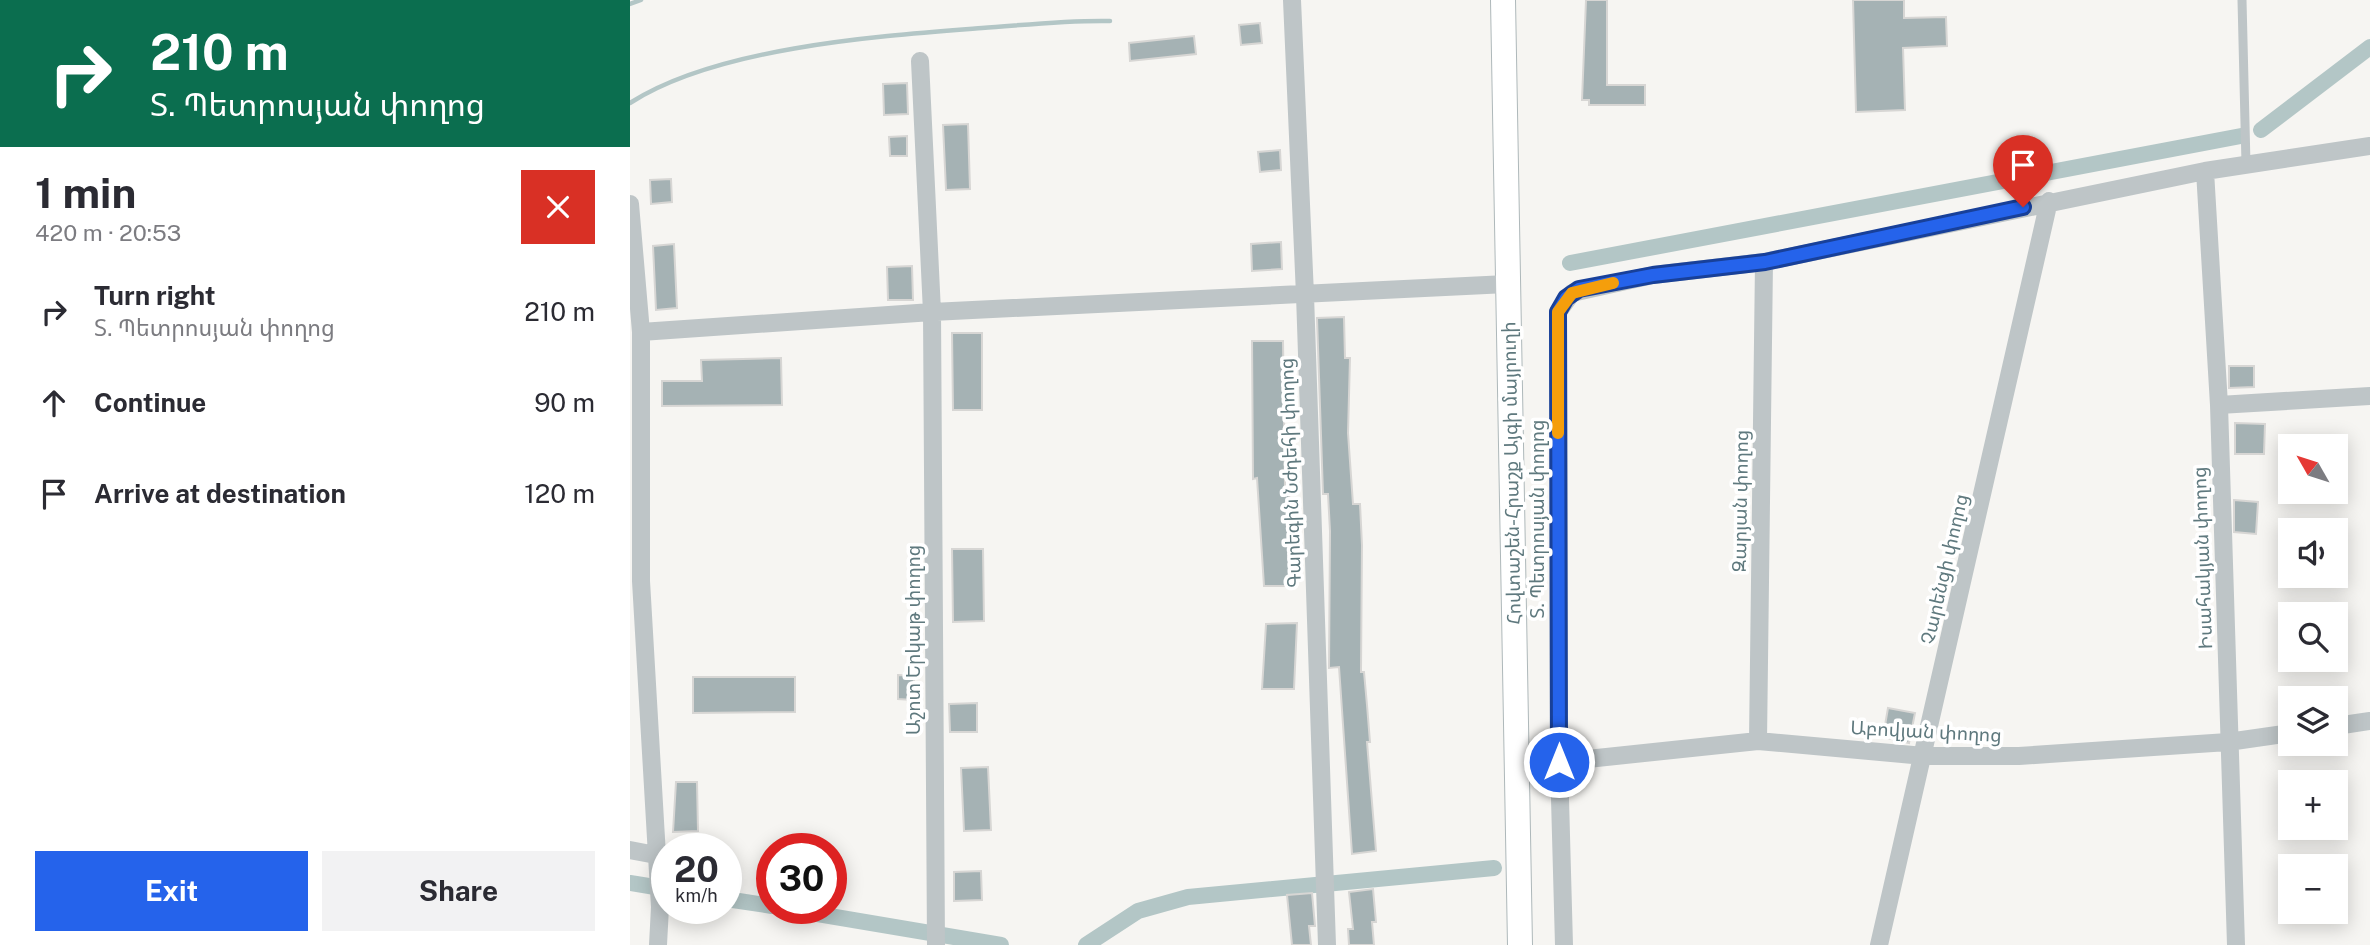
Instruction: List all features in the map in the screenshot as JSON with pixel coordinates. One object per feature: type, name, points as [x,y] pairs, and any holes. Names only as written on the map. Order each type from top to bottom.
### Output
[{"type":"street","name":"Գարեգին Նժդեհի փողոց","points":[[1292,0],[1306,295],[1327,945]]},
{"type":"street","name":"Հովտաշեն-Հրաշք Այգի մայրուղի","points":[[1503,0],[1520,945]]},
{"type":"street","points":[[920,61],[932,312]]},
{"type":"street","name":"Տ. Պետրոսյան փողոց","points":[[1564,945],[1559,762],[1558,312],[1566,298],[1579,289],[1653,275],[1765,262],[2049,201],[2205,171],[2370,146]]},
{"type":"street","name":"Իսահակյան փողոց","points":[[2205,171],[2219,405],[2236,945]]},
{"type":"street","name":"Չարենցի փողոց","points":[[1879,945],[2049,201]]},
{"type":"street","points":[[630,204],[641,332],[641,581],[655,833]]},
{"type":"street","name":"Զարյան փողոց","points":[[1758,741],[1765,262]]},
{"type":"street","points":[[641,332],[932,312],[1507,284]]},
{"type":"street","name":"Աշոտ Երկաթ փողոց","points":[[932,312],[936,945]]},
{"type":"street","points":[[2219,405],[2370,396]]},
{"type":"street","points":[[2348,724],[2370,721]]},
{"type":"street","name":"Աբովյան փողոց","points":[[1559,762],[1758,741],[1924,756],[2019,756],[2228,742],[2278,735]]},
{"type":"street","points":[[630,850],[651,854]]},
{"type":"street","points":[[658,945],[659,924]]},
{"type":"lane","points":[[2242,0],[2246,164]]},
{"type":"building","points":[[1586,0],[1607,0],[1607,85],[1645,85],[1645,105],[1589,105],[1589,100],[1582,100]]},
{"type":"building","points":[[1853,0],[1904,0],[1904,18],[1946,17],[1947,46],[1903,48],[1905,110],[1856,112]]},
{"type":"building","points":[[1260,23],[1262,43],[1241,45],[1239,25]]},
{"type":"building","points":[[1194,36],[1196,54],[1130,61],[1129,43]]},
{"type":"building","points":[[907,83],[908,114],[884,115],[883,84]]},
{"type":"building","points":[[968,124],[970,189],[946,190],[943,125]]},
{"type":"building","points":[[907,136],[907,156],[890,156],[889,137]]},
{"type":"building","points":[[1280,150],[1281,170],[1260,172],[1258,152]]},
{"type":"building","points":[[671,179],[672,202],[651,204],[650,180]]},
{"type":"building","points":[[1281,242],[1282,269],[1252,271],[1251,244]]},
{"type":"building","points":[[674,244],[677,308],[656,310],[653,246]]},
{"type":"building","points":[[912,266],[913,300],[888,300],[887,267]]},
{"type":"building","points":[[1344,317],[1345,358],[1350,358],[1348,433],[1353,504],[1360,504],[1361,672],[1364,672],[1367,705],[1370,742],[1367,742],[1376,851],[1352,854],[1339,667],[1329,668],[1330,531],[1328,494],[1323,494],[1317,318]]},
{"type":"building","points":[[952,333],[982,333],[982,410],[953,410]]},
{"type":"building","points":[[1252,341],[1283,341],[1285,486],[1289,486],[1291,559],[1295,559],[1296,586],[1264,586],[1257,478],[1253,479]]},
{"type":"building","points":[[781,358],[782,405],[662,406],[662,381],[702,381],[701,360]]},
{"type":"building","points":[[2229,366],[2254,366],[2254,387],[2229,388]]},
{"type":"building","points":[[2235,423],[2265,424],[2264,454],[2235,454]]},
{"type":"building","points":[[2234,500],[2258,502],[2256,534],[2234,532]]},
{"type":"building","points":[[952,549],[983,549],[984,621],[953,622]]},
{"type":"building","points":[[1297,623],[1294,689],[1262,689],[1266,624]]},
{"type":"building","points":[[898,675],[914,676],[913,700],[898,699]]},
{"type":"building","points":[[693,677],[795,677],[795,712],[693,713]]},
{"type":"building","points":[[977,703],[977,732],[950,732],[949,704]]},
{"type":"building","points":[[1888,708],[1915,713],[1909,743],[1883,737]]},
{"type":"building","points":[[988,767],[991,830],[964,831],[961,768]]},
{"type":"building","points":[[676,782],[697,782],[698,831],[673,832]]},
{"type":"building","points":[[981,871],[982,900],[954,901],[954,872]]},
{"type":"building","points":[[1373,889],[1376,922],[1372,922],[1374,945],[1349,945],[1348,929],[1353,929],[1349,892]]},
{"type":"building","points":[[1312,893],[1315,926],[1309,926],[1311,945],[1292,945],[1287,895]]},
{"type":"waterway","points":[[630,4],[641,0]]},
{"type":"waterway","points":[[630,103],[666,84],[707,69],[800,48],[848,40],[941,31],[1110,21]]},
{"type":"waterway","points":[[2261,130],[2370,47]]},
{"type":"waterway","points":[[1570,263],[2241,136]]},
{"type":"waterway","points":[[1086,945],[1138,911],[1188,897],[1494,868]]},
{"type":"waterway","points":[[630,883],[651,886]]},
{"type":"waterway","points":[[742,901],[756,904]]},
{"type":"waterway","points":[[847,919],[1001,945]]},
{"type":"slow traffic","points":[[1558,433],[1558,312],[1572,293],[1579,289],[1613,283]]},
{"type":"route","points":[[1559,762],[1558,312],[1566,298],[1579,289],[1653,275],[1765,262],[2023,207]]}]
